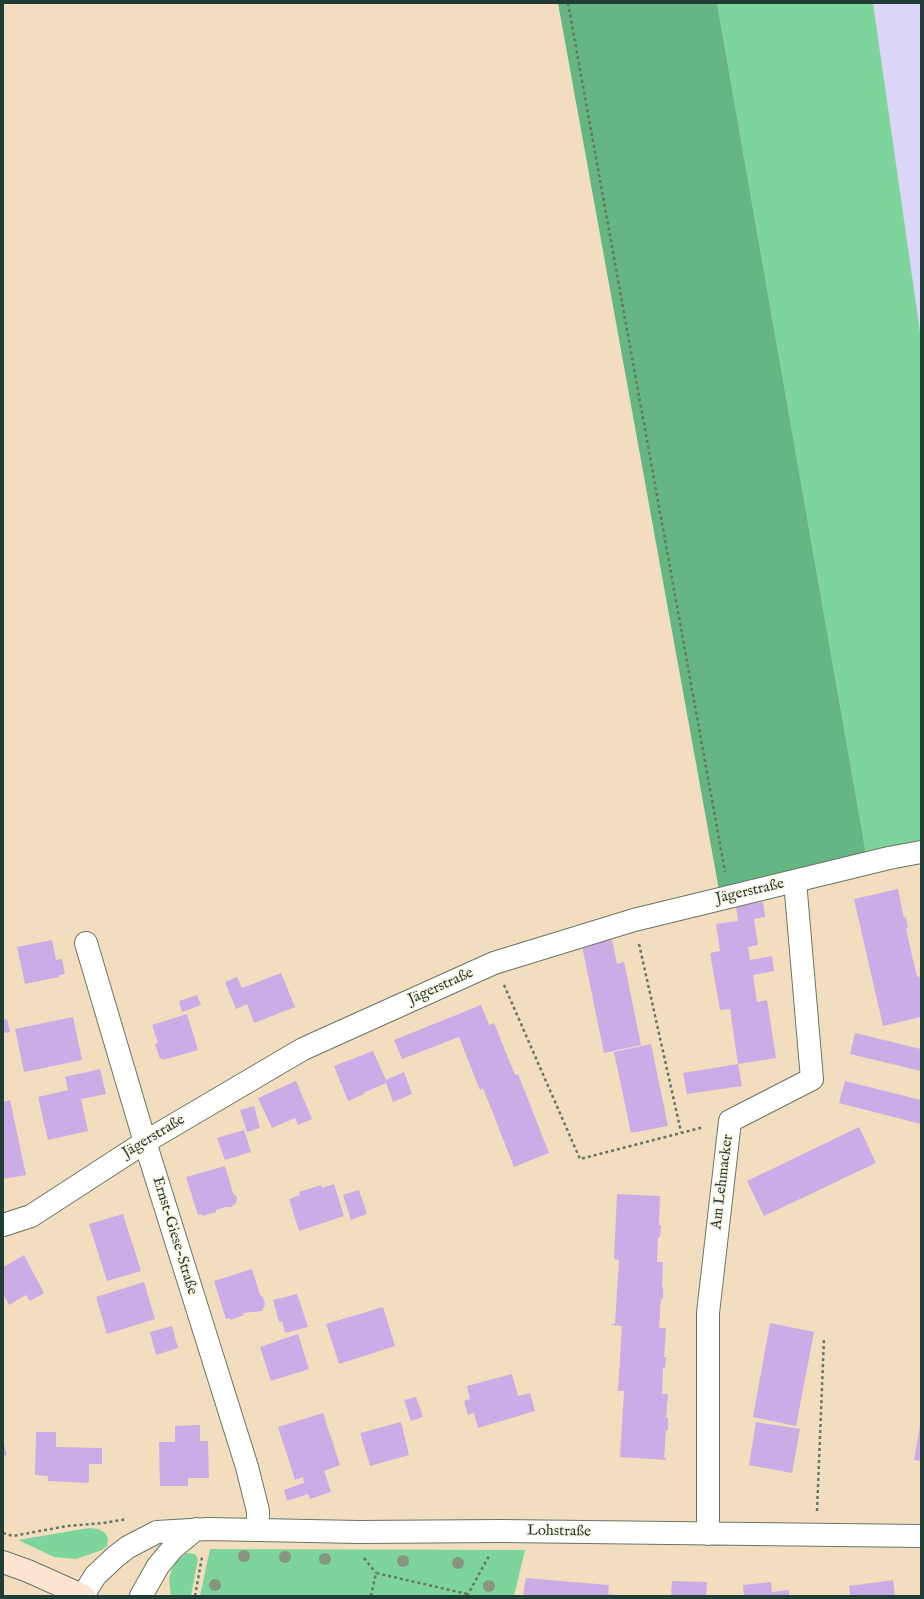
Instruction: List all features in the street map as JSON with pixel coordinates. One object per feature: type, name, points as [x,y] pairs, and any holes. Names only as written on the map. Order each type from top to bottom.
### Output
[{"type":"main road","points":[[3,1562],[28,1571],[84,1596]]},
{"type":"street","name":"Jägerstraße","points":[[3,1226],[31,1216],[145,1142],[303,1049],[494,963],[634,920],[889,858],[921,852]]},
{"type":"street","name":"Am Lehmacker","points":[[708,1534],[708,1313],[730,1121],[812,1079],[794,881]]},
{"type":"street","name":"Ernst-Giese-Straße","points":[[86,943],[145,1142],[247,1468],[258,1511],[258,1530]]},
{"type":"street","name":"Lohstraße","points":[[84,1596],[95,1576],[128,1547],[157,1532],[202,1529],[359,1532],[502,1531],[921,1536]]},
{"type":"street","points":[[141,1596],[158,1566],[173,1548],[202,1529]]},
{"type":"path","points":[[568,3],[730,896]]},
{"type":"path","points":[[634,920],[681,1132]]},
{"type":"path","points":[[494,963],[580,1159],[681,1132],[730,1121]]},
{"type":"path","points":[[816,1535],[824,1338]]},
{"type":"path","points":[[195,1596],[202,1529]]},
{"type":"path","points":[[371,1596],[376,1573],[467,1595],[502,1531]]},
{"type":"shaded area","points":[[873,3],[921,3],[921,338],[919,327]]},
{"type":"green space","points":[[558,3],[717,3],[866,854],[719,890]]},
{"type":"green space","points":[[717,3],[873,3],[921,339],[921,842],[866,854]]},
{"type":"green space","points":[[89,1528],[98,1529],[105,1533],[108,1538],[107,1546],[102,1550],[76,1559],[54,1557],[18,1540]]},
{"type":"green space","points":[[210,1549],[525,1550],[514,1596],[200,1596]]},
{"type":"green space","points":[[186,1553],[195,1554],[198,1559],[191,1596],[171,1596],[169,1578],[172,1569],[177,1561]]},
{"type":"building","points":[[898,889],[904,918],[906,917],[908,928],[906,929],[917,977],[919,976],[921,983],[921,1017],[883,1026],[854,899]]},
{"type":"building","points":[[763,902],[765,917],[754,919],[758,945],[748,947],[750,960],[772,956],[774,971],[753,975],[757,1002],[767,1000],[776,1058],[738,1064],[730,1009],[720,1010],[710,953],[720,951],[716,924],[738,921],[736,906]]},
{"type":"building","points":[[52,940],[56,960],[62,959],[65,974],[59,975],[59,977],[25,984],[17,947]]},
{"type":"building","points":[[612,940],[617,964],[624,962],[641,1045],[604,1053],[582,946]]},
{"type":"building","points":[[281,973],[295,1007],[254,1023],[247,1004],[236,1009],[225,982],[237,977],[242,988]]},
{"type":"building","points":[[197,995],[201,1005],[182,1012],[179,1001]]},
{"type":"building","points":[[481,1005],[489,1025],[494,1023],[515,1075],[518,1074],[549,1153],[514,1167],[483,1088],[480,1090],[459,1037],[402,1059],[394,1040]]},
{"type":"building","points":[[187,1014],[198,1050],[163,1060],[162,1058],[160,1059],[155,1044],[158,1043],[152,1025]]},
{"type":"building","points":[[73,1017],[82,1060],[24,1072],[15,1029]]},
{"type":"building","points":[[7,1019],[10,1032],[3,1033],[3,1020]]},
{"type":"building","points":[[855,1033],[921,1049],[921,1071],[850,1054]]},
{"type":"building","points":[[651,1044],[668,1126],[631,1133],[614,1052]]},
{"type":"building","points":[[373,1051],[386,1080],[404,1072],[412,1094],[393,1102],[386,1083],[348,1101],[334,1066]]},
{"type":"building","points":[[738,1064],[742,1086],[687,1094],[683,1073]]},
{"type":"building","points":[[100,1069],[106,1094],[81,1099],[88,1131],[48,1140],[38,1097],[68,1090],[65,1077]]},
{"type":"building","points":[[296,1081],[312,1119],[298,1125],[295,1118],[272,1128],[258,1098]]},
{"type":"building","points":[[845,1081],[921,1100],[921,1124],[839,1103]]},
{"type":"building","points":[[10,1100],[26,1175],[3,1179],[3,1102]]},
{"type":"building","points":[[254,1106],[260,1128],[247,1132],[240,1110]]},
{"type":"building","points":[[859,1127],[876,1163],[764,1216],[747,1181]]},
{"type":"building","points":[[244,1130],[251,1152],[225,1160],[217,1138]]},
{"type":"building","points":[[225,1166],[233,1193],[237,1197],[236,1203],[231,1207],[216,1210],[216,1212],[202,1216],[202,1214],[198,1215],[186,1177]]},
{"type":"building","points":[[334,1184],[344,1216],[299,1231],[289,1199],[300,1195],[299,1192],[321,1185],[322,1188]]},
{"type":"building","points":[[359,1190],[367,1214],[351,1220],[343,1195]]},
{"type":"building","points":[[617,1194],[660,1196],[659,1225],[661,1225],[660,1237],[658,1237],[657,1262],[663,1262],[663,1299],[661,1298],[659,1328],[666,1328],[664,1357],[666,1357],[665,1368],[663,1368],[662,1394],[668,1394],[666,1418],[668,1418],[668,1430],[666,1430],[664,1458],[666,1458],[666,1460],[620,1457],[624,1391],[618,1391],[622,1326],[612,1325],[615,1324],[619,1260],[614,1259]]},
{"type":"building","points":[[123,1214],[141,1271],[107,1281],[89,1224]]},
{"type":"building","points":[[24,1255],[44,1293],[30,1301],[26,1295],[9,1305],[3,1294],[3,1267]]},
{"type":"building","points":[[252,1269],[260,1295],[263,1297],[265,1304],[262,1311],[243,1313],[244,1315],[230,1320],[230,1318],[226,1319],[214,1281]]},
{"type":"building","points":[[144,1282],[155,1319],[107,1334],[96,1297]]},
{"type":"building","points":[[297,1294],[308,1327],[285,1333],[282,1321],[279,1322],[273,1300]]},
{"type":"building","points":[[383,1307],[395,1346],[339,1364],[326,1324]]},
{"type":"building","points":[[770,1323],[814,1332],[796,1426],[753,1417]]},
{"type":"building","points":[[172,1326],[178,1348],[156,1355],[150,1332]]},
{"type":"building","points":[[298,1334],[309,1369],[271,1381],[260,1347]]},
{"type":"building","points":[[512,1374],[518,1396],[530,1393],[535,1411],[478,1428],[474,1413],[468,1415],[464,1401],[470,1399],[467,1386]]},
{"type":"building","points":[[416,1397],[423,1417],[411,1421],[404,1400]]},
{"type":"building","points":[[323,1413],[340,1465],[324,1471],[331,1492],[310,1499],[308,1494],[287,1501],[284,1490],[304,1483],[303,1477],[295,1480],[278,1427]]},
{"type":"building","points":[[401,1422],[409,1455],[370,1466],[360,1433]]},
{"type":"building","points":[[756,1422],[800,1429],[792,1473],[749,1465]]},
{"type":"building","points":[[200,1425],[200,1441],[208,1441],[209,1478],[188,1478],[188,1486],[160,1486],[159,1442],[175,1442],[175,1426]]},
{"type":"building","points":[[921,1425],[921,1461],[914,1460]]},
{"type":"building","points":[[36,1432],[56,1432],[56,1447],[102,1448],[102,1464],[89,1464],[88,1483],[48,1481],[48,1476],[35,1475]]},
{"type":"building","points":[[3,1442],[7,1455],[3,1456]]},
{"type":"building","points":[[526,1578],[609,1585],[608,1594],[616,1596],[523,1596]]},
{"type":"building","points":[[893,1580],[895,1596],[850,1596],[849,1586]]},
{"type":"building","points":[[672,1581],[707,1582],[706,1596],[671,1596]]},
{"type":"building","points":[[771,1582],[772,1592],[789,1590],[789,1596],[744,1596],[743,1585]]}]
